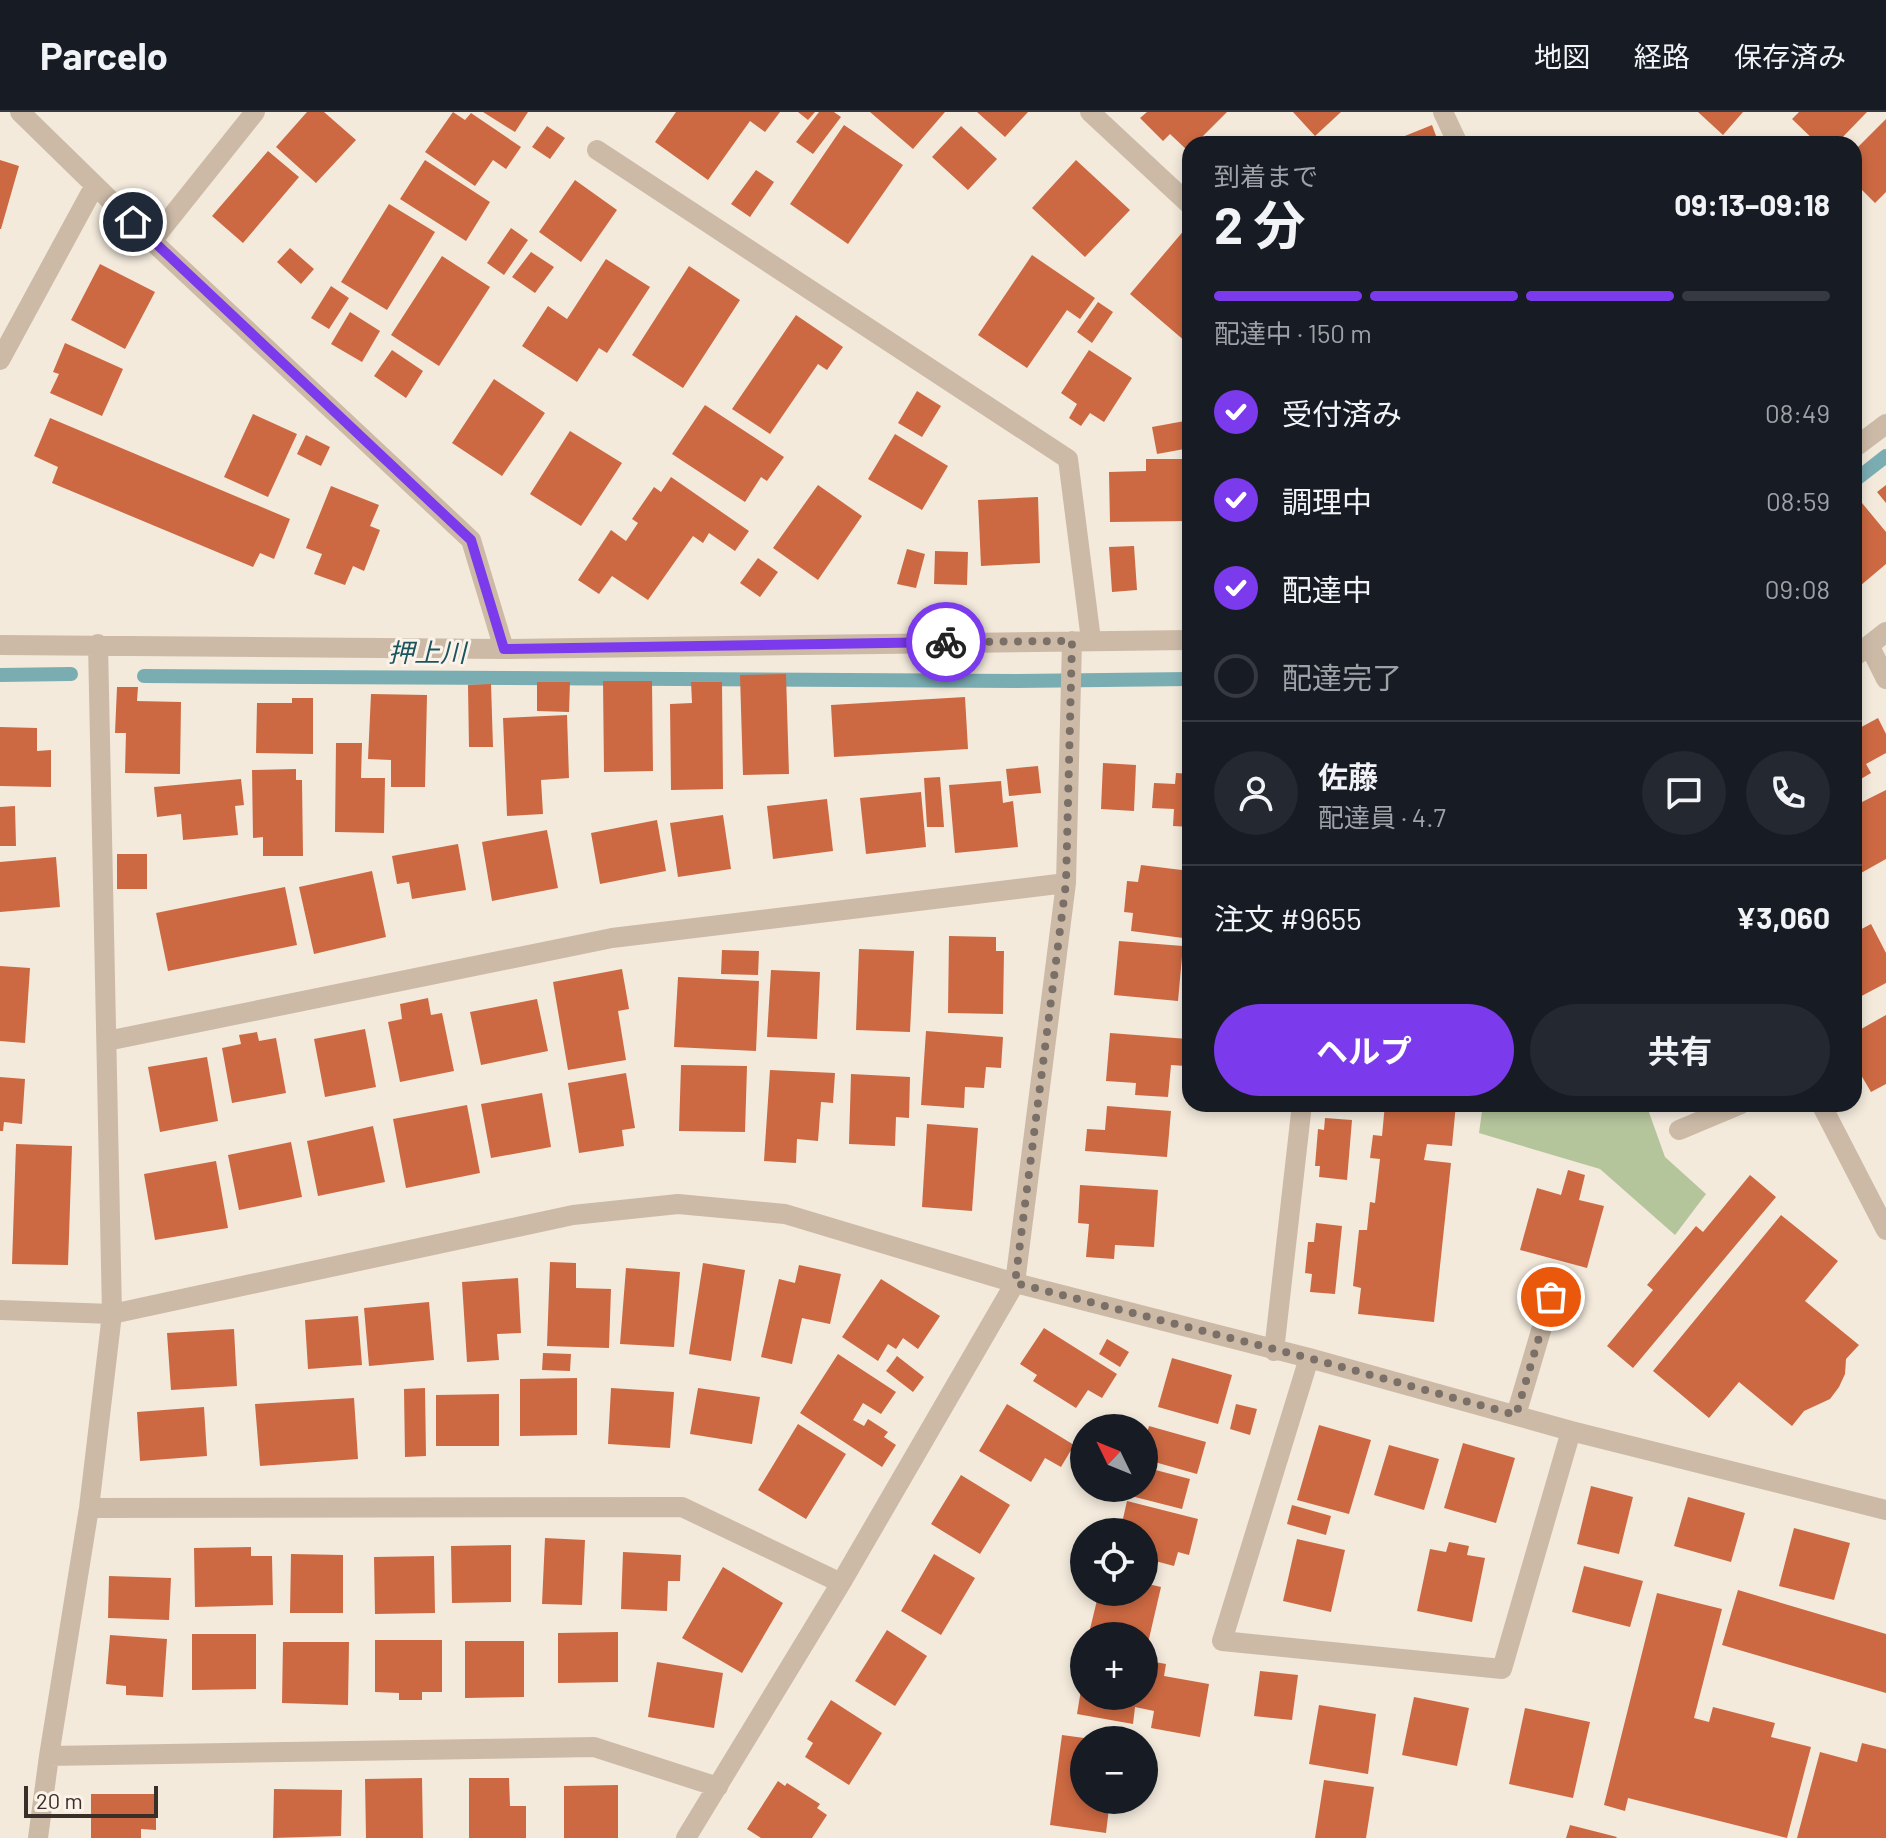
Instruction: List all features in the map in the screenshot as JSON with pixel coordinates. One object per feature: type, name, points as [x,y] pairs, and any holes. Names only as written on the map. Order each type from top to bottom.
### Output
[{"type":"street","points":[[20,112],[152,241],[471,540],[504,649]]},
{"type":"street","points":[[152,241],[255,112]]},
{"type":"street","points":[[1090,112],[1182,198]]},
{"type":"street","points":[[1443,112],[1454,136]]},
{"type":"street","points":[[597,150],[1068,459],[1081,640],[1066,883],[1015,1283],[841,1583],[686,1838]]},
{"type":"street","points":[[0,360],[95,185]]},
{"type":"street","points":[[1862,442],[1886,424]]},
{"type":"street","points":[[1886,632],[1862,651],[1886,679]]},
{"type":"street","points":[[0,645],[504,649],[1182,640]]},
{"type":"street","points":[[38,1838],[89,1508],[112,1314],[98,644]]},
{"type":"street","points":[[107,1041],[612,938],[1066,883]]},
{"type":"street","points":[[1274,1351],[1301,1112]]},
{"type":"street","points":[[1679,1130],[1722,1112]]},
{"type":"street","points":[[1825,1112],[1886,1230]]},
{"type":"street","points":[[0,1310],[112,1314],[573,1215],[678,1204],[785,1214],[1015,1283],[1309,1358],[1571,1431],[1886,1510]]},
{"type":"street","points":[[1516,1415],[1551,1297]]},
{"type":"street","points":[[1309,1358],[1222,1641],[1502,1669],[1571,1431]]},
{"type":"street","points":[[89,1508],[682,1507],[841,1583]]},
{"type":"street","points":[[49,1756],[594,1747],[718,1787]]},
{"type":"green space","points":[[1482,1112],[1649,1112],[1665,1157],[1706,1194],[1675,1235],[1600,1169],[1479,1133]]},
{"type":"building","points":[[307,112],[324,112],[356,140],[316,183],[276,147]]},
{"type":"building","points":[[453,112],[465,120],[471,113],[521,147],[506,169],[493,160],[475,186],[425,152]]},
{"type":"building","points":[[483,112],[528,112],[515,132]]},
{"type":"building","points":[[676,112],[780,112],[765,132],[750,121],[708,180],[655,142]]},
{"type":"building","points":[[798,112],[815,112],[808,120]]},
{"type":"building","points":[[819,112],[834,112],[841,117],[813,154],[796,142]]},
{"type":"building","points":[[870,112],[945,112],[913,149]]},
{"type":"building","points":[[977,112],[1028,112],[1005,137]]},
{"type":"building","points":[[1147,112],[1227,112],[1203,136],[1182,136],[1182,145],[1170,134],[1163,141],[1140,118]]},
{"type":"building","points":[[1293,112],[1341,112],[1315,136]]},
{"type":"building","points":[[1698,112],[1743,112],[1723,135]]},
{"type":"building","points":[[1799,112],[1867,112],[1844,136],[1810,136],[1792,119]]},
{"type":"building","points":[[1886,119],[1886,192],[1875,203],[1862,190],[1862,143]]},
{"type":"building","points":[[844,125],[903,165],[848,244],[790,204]]},
{"type":"building","points":[[1432,125],[1436,136],[1405,136]]},
{"type":"building","points":[[547,126],[565,138],[550,159],[532,147]]},
{"type":"building","points":[[961,126],[997,159],[968,190],[932,157]]},
{"type":"building","points":[[268,151],[299,177],[243,243],[212,216]]},
{"type":"building","points":[[0,160],[19,166],[1,229],[0,229]]},
{"type":"building","points":[[425,160],[490,202],[466,241],[400,199]]},
{"type":"building","points":[[1076,160],[1130,210],[1085,257],[1032,208]]},
{"type":"building","points":[[756,170],[774,182],[750,217],[731,204]]},
{"type":"building","points":[[575,180],[617,210],[581,262],[539,232]]},
{"type":"building","points":[[389,204],[435,232],[387,310],[341,282]]},
{"type":"building","points":[[511,228],[528,240],[504,275],[487,263]]},
{"type":"building","points":[[1182,233],[1182,339],[1130,294]]},
{"type":"building","points":[[290,248],[314,269],[301,284],[277,262]]},
{"type":"building","points":[[531,252],[554,267],[535,293],[512,277]]},
{"type":"building","points":[[1032,255],[1095,298],[1080,319],[1067,310],[1027,368],[978,335]]},
{"type":"building","points":[[442,256],[490,287],[439,366],[391,335]]},
{"type":"building","points":[[606,259],[650,287],[607,353],[599,348],[577,382],[522,346],[548,306],[567,319]]},
{"type":"building","points":[[100,264],[155,292],[125,349],[71,320]]},
{"type":"building","points":[[689,266],[740,300],[683,388],[632,355]]},
{"type":"building","points":[[331,286],[349,298],[329,329],[311,318]]},
{"type":"building","points":[[1098,302],[1113,312],[1092,343],[1077,332]]},
{"type":"building","points":[[350,312],[380,331],[362,362],[331,344]]},
{"type":"building","points":[[796,315],[843,347],[827,370],[818,364],[770,434],[732,409]]},
{"type":"building","points":[[65,343],[123,369],[102,416],[50,393],[59,374],[53,372]]},
{"type":"building","points":[[392,350],[423,371],[406,398],[374,376]]},
{"type":"building","points":[[1089,350],[1132,378],[1104,422],[1090,413],[1081,426],[1069,418],[1077,404],[1061,393]]},
{"type":"building","points":[[494,379],[545,413],[502,476],[452,443]]},
{"type":"building","points":[[917,391],[941,406],[922,437],[898,423]]},
{"type":"building","points":[[705,405],[784,457],[767,481],[761,477],[745,502],[672,454]]},
{"type":"building","points":[[253,414],[297,434],[268,497],[224,477]]},
{"type":"building","points":[[50,418],[290,519],[274,559],[260,553],[253,567],[52,483],[58,467],[34,456]]},
{"type":"building","points":[[1182,421],[1182,449],[1157,454],[1152,427]]},
{"type":"building","points":[[570,431],[622,463],[581,526],[530,494]]},
{"type":"building","points":[[895,434],[948,466],[922,510],[868,479]]},
{"type":"building","points":[[306,435],[330,447],[321,466],[297,454]]},
{"type":"building","points":[[1146,459],[1182,459],[1182,521],[1110,522],[1109,472],[1146,471]]},
{"type":"building","points":[[671,477],[749,531],[735,551],[709,533],[703,543],[693,536],[648,600],[612,576],[599,594],[578,580],[611,530],[626,541],[638,523],[632,519],[654,487],[661,492]]},
{"type":"building","points":[[818,485],[862,516],[818,580],[773,548]]},
{"type":"building","points":[[1886,485],[1886,503],[1877,492]]},
{"type":"building","points":[[331,486],[379,505],[370,526],[380,530],[364,571],[353,566],[345,585],[314,574],[322,554],[306,548]]},
{"type":"building","points":[[1038,497],[1040,563],[981,566],[978,500]]},
{"type":"building","points":[[1862,503],[1886,532],[1886,564],[1862,584]]},
{"type":"building","points":[[1134,546],[1137,590],[1112,592],[1109,547]]},
{"type":"building","points":[[907,549],[925,554],[916,588],[897,584]]},
{"type":"building","points":[[935,551],[968,552],[967,585],[934,584]]},
{"type":"building","points":[[758,558],[778,572],[760,597],[740,583]]},
{"type":"building","points":[[786,674],[789,774],[743,775],[740,675]]},
{"type":"building","points":[[603,681],[652,681],[653,771],[604,772]]},
{"type":"building","points":[[537,682],[570,682],[569,712],[537,711]]},
{"type":"building","points":[[691,682],[722,682],[723,789],[671,790],[670,704],[692,703]]},
{"type":"building","points":[[491,684],[493,747],[469,747],[468,685]]},
{"type":"building","points":[[117,687],[138,687],[137,701],[181,702],[180,774],[125,773],[126,733],[115,733]]},
{"type":"building","points":[[371,694],[427,695],[425,787],[391,787],[391,760],[368,759]]},
{"type":"building","points":[[965,697],[968,749],[834,757],[831,705]]},
{"type":"building","points":[[292,698],[313,698],[313,754],[256,753],[257,703],[292,703]]},
{"type":"building","points":[[567,715],[569,778],[541,780],[543,814],[507,816],[503,718]]},
{"type":"building","points":[[1878,718],[1886,734],[1886,753],[1866,764],[1871,773],[1862,778],[1862,727]]},
{"type":"building","points":[[0,727],[37,728],[37,751],[51,750],[51,787],[0,786]]},
{"type":"building","points":[[336,743],[362,743],[361,778],[385,778],[384,833],[335,832]]},
{"type":"building","points":[[1103,763],[1136,765],[1134,811],[1101,809]]},
{"type":"building","points":[[1038,766],[1041,793],[1009,796],[1006,769]]},
{"type":"building","points":[[296,769],[296,780],[302,780],[303,856],[263,856],[263,837],[253,838],[252,770]]},
{"type":"building","points":[[1176,773],[1182,773],[1182,827],[1173,826],[1174,809],[1152,808],[1154,783],[1175,784]]},
{"type":"building","points":[[940,777],[944,827],[927,827],[924,778]]},
{"type":"building","points":[[241,779],[244,805],[235,806],[238,835],[183,840],[181,814],[157,817],[154,787]]},
{"type":"building","points":[[1001,781],[1003,803],[1013,801],[1018,847],[955,853],[949,785]]},
{"type":"building","points":[[1886,790],[1886,859],[1862,872],[1862,802]]},
{"type":"building","points":[[921,792],[926,847],[866,854],[860,798]]},
{"type":"building","points":[[827,799],[833,851],[773,859],[767,806]]},
{"type":"building","points":[[15,806],[16,846],[0,846],[0,807]]},
{"type":"building","points":[[723,815],[731,869],[678,877],[670,823]]},
{"type":"building","points":[[657,820],[666,871],[600,884],[591,833]]},
{"type":"building","points":[[547,830],[558,888],[492,901],[482,842]]},
{"type":"building","points":[[458,844],[466,890],[412,899],[409,882],[397,884],[392,856]]},
{"type":"building","points":[[117,854],[147,854],[147,889],[117,889]]},
{"type":"building","points":[[56,857],[60,907],[0,912],[0,862]]},
{"type":"building","points":[[1141,865],[1182,870],[1182,938],[1131,931],[1133,913],[1124,912],[1127,881],[1138,882]]},
{"type":"building","points":[[372,871],[386,937],[314,954],[299,887]]},
{"type":"building","points":[[285,887],[297,945],[168,971],[156,913]]},
{"type":"building","points":[[1871,924],[1886,953],[1886,983],[1862,996],[1862,929]]},
{"type":"building","points":[[949,936],[996,937],[996,951],[1004,951],[1003,1014],[948,1013]]},
{"type":"building","points":[[1119,941],[1182,946],[1178,1001],[1114,995]]},
{"type":"building","points":[[859,949],[914,951],[910,1032],[856,1030]]},
{"type":"building","points":[[722,950],[759,951],[758,975],[721,974]]},
{"type":"building","points":[[0,966],[30,968],[25,1043],[0,1041]]},
{"type":"building","points":[[622,969],[629,1009],[618,1011],[626,1060],[568,1070],[553,982]]},
{"type":"building","points":[[771,970],[820,972],[817,1039],[767,1037]]},
{"type":"building","points":[[678,977],[759,981],[756,1051],[674,1047]]},
{"type":"building","points":[[428,998],[431,1015],[442,1013],[454,1071],[400,1082],[388,1022],[402,1019],[400,1004]]},
{"type":"building","points":[[537,999],[548,1051],[481,1065],[470,1012]]},
{"type":"building","points":[[1886,1015],[1886,1084],[1871,1092],[1862,1077],[1862,1028]]},
{"type":"building","points":[[365,1029],[376,1087],[325,1097],[314,1039]]},
{"type":"building","points":[[926,1031],[1003,1037],[1001,1068],[986,1067],[984,1088],[965,1087],[964,1108],[921,1105]]},
{"type":"building","points":[[257,1032],[259,1041],[276,1038],[286,1093],[232,1103],[222,1048],[241,1044],[239,1035]]},
{"type":"building","points":[[1110,1033],[1182,1039],[1182,1066],[1171,1065],[1168,1097],[1135,1095],[1136,1083],[1106,1081]]},
{"type":"building","points":[[207,1057],[218,1121],[160,1132],[148,1067]]},
{"type":"building","points":[[681,1065],[747,1066],[745,1132],[679,1131]]},
{"type":"building","points":[[770,1070],[835,1073],[833,1103],[821,1102],[818,1141],[797,1139],[796,1163],[764,1161]]},
{"type":"building","points":[[626,1073],[635,1128],[622,1130],[624,1146],[579,1153],[568,1083]]},
{"type":"building","points":[[851,1074],[910,1077],[909,1118],[896,1117],[895,1146],[849,1144]]},
{"type":"building","points":[[0,1077],[25,1079],[22,1124],[4,1122],[3,1131],[0,1131]]},
{"type":"building","points":[[542,1093],[551,1147],[491,1158],[481,1104]]},
{"type":"building","points":[[467,1105],[480,1173],[406,1188],[393,1119]]},
{"type":"building","points":[[1107,1106],[1171,1111],[1167,1157],[1085,1151],[1087,1129],[1105,1130]]},
{"type":"building","points":[[1384,1112],[1455,1112],[1452,1146],[1427,1144],[1424,1160],[1451,1163],[1434,1322],[1358,1314],[1361,1288],[1353,1286],[1359,1230],[1367,1230],[1370,1202],[1375,1203],[1380,1159],[1370,1158],[1373,1135],[1382,1136]]},
{"type":"building","points":[[1325,1118],[1352,1120],[1347,1180],[1319,1177],[1320,1166],[1315,1166],[1318,1129],[1324,1130]]},
{"type":"building","points":[[927,1124],[978,1128],[972,1211],[922,1207]]},
{"type":"building","points":[[373,1126],[385,1182],[318,1196],[307,1141]]},
{"type":"building","points":[[291,1142],[302,1197],[239,1210],[228,1155]]},
{"type":"building","points":[[16,1144],[72,1146],[68,1265],[12,1264]]},
{"type":"building","points":[[216,1161],[228,1228],[155,1240],[144,1174]]},
{"type":"building","points":[[1568,1170],[1585,1175],[1579,1200],[1604,1206],[1587,1268],[1520,1250],[1537,1188],[1561,1195]]},
{"type":"building","points":[[1750,1175],[1776,1197],[1633,1368],[1607,1346],[1653,1290],[1647,1285],[1696,1226],[1703,1232]]},
{"type":"building","points":[[1080,1185],[1158,1190],[1154,1247],[1115,1245],[1114,1259],[1086,1257],[1089,1224],[1078,1223]]},
{"type":"building","points":[[1781,1215],[1838,1261],[1805,1301],[1859,1345],[1846,1359],[1845,1374],[1830,1399],[1804,1411],[1792,1426],[1739,1382],[1709,1418],[1653,1371]]},
{"type":"building","points":[[1316,1223],[1342,1226],[1335,1294],[1310,1292],[1312,1274],[1305,1273],[1308,1242],[1314,1242]]},
{"type":"building","points":[[550,1262],[576,1263],[576,1288],[611,1289],[609,1348],[547,1346]]},
{"type":"building","points":[[703,1263],[745,1270],[731,1361],[689,1354]]},
{"type":"building","points":[[799,1265],[841,1274],[830,1324],[802,1318],[792,1364],[761,1357],[779,1279],[795,1283]]},
{"type":"building","points":[[626,1268],[680,1272],[674,1347],[620,1344]]},
{"type":"building","points":[[518,1278],[521,1333],[497,1334],[499,1360],[467,1362],[462,1282]]},
{"type":"building","points":[[881,1279],[940,1316],[918,1349],[903,1338],[896,1349],[888,1344],[878,1361],[842,1337]]},
{"type":"building","points":[[429,1302],[434,1360],[369,1366],[364,1308]]},
{"type":"building","points":[[358,1316],[362,1365],[308,1369],[305,1320]]},
{"type":"building","points":[[1044,1328],[1117,1374],[1102,1398],[1088,1390],[1076,1408],[1033,1381],[1037,1375],[1020,1364]]},
{"type":"building","points":[[234,1329],[237,1386],[171,1390],[167,1333]]},
{"type":"building","points":[[1107,1339],[1129,1352],[1120,1367],[1099,1354]]},
{"type":"building","points":[[543,1353],[571,1354],[570,1371],[542,1370]]},
{"type":"building","points":[[838,1354],[896,1392],[881,1414],[863,1403],[853,1420],[864,1426],[868,1419],[888,1432],[884,1437],[896,1445],[882,1467],[800,1413]]},
{"type":"building","points":[[897,1356],[924,1377],[913,1392],[886,1371]]},
{"type":"building","points":[[1172,1358],[1232,1375],[1218,1424],[1158,1407]]},
{"type":"building","points":[[577,1378],[577,1435],[520,1436],[520,1379]]},
{"type":"building","points":[[425,1388],[426,1456],[405,1457],[404,1389]]},
{"type":"building","points":[[611,1388],[674,1392],[670,1448],[608,1444]]},
{"type":"building","points":[[698,1388],[760,1397],[752,1444],[690,1434]]},
{"type":"building","points":[[499,1394],[499,1446],[436,1446],[436,1395]]},
{"type":"building","points":[[354,1398],[358,1459],[260,1466],[255,1404]]},
{"type":"building","points":[[1007,1404],[1070,1443],[1070,1452],[1061,1467],[1045,1458],[1031,1482],[979,1451]]},
{"type":"building","points":[[1236,1404],[1257,1409],[1250,1435],[1230,1429]]},
{"type":"building","points":[[204,1407],[207,1456],[140,1461],[137,1412]]},
{"type":"building","points":[[798,1424],[846,1454],[806,1519],[758,1490]]},
{"type":"building","points":[[1319,1425],[1371,1440],[1349,1514],[1297,1500]]},
{"type":"building","points":[[1158,1429],[1206,1442],[1197,1474],[1158,1463]]},
{"type":"building","points":[[1463,1443],[1515,1458],[1496,1523],[1444,1508]]},
{"type":"building","points":[[1389,1445],[1439,1459],[1424,1510],[1374,1495]]},
{"type":"building","points":[[1158,1471],[1190,1479],[1182,1509],[1155,1502],[1158,1502]]},
{"type":"building","points":[[961,1475],[1010,1505],[980,1554],[931,1524]]},
{"type":"building","points":[[1591,1486],[1633,1497],[1619,1554],[1577,1544]]},
{"type":"building","points":[[1688,1497],[1745,1513],[1731,1562],[1674,1546]]},
{"type":"building","points":[[1127,1502],[1131,1502],[1198,1519],[1189,1555],[1178,1552],[1174,1566],[1158,1562],[1158,1518],[1123,1518]]},
{"type":"building","points":[[1292,1505],[1331,1516],[1326,1535],[1287,1524]]},
{"type":"building","points":[[1794,1528],[1850,1543],[1834,1600],[1779,1586]]},
{"type":"building","points":[[545,1538],[585,1540],[582,1605],[542,1604]]},
{"type":"building","points":[[1297,1539],[1345,1550],[1331,1612],[1283,1601]]},
{"type":"building","points":[[1449,1542],[1469,1546],[1467,1555],[1485,1558],[1472,1622],[1417,1611],[1430,1549],[1446,1552]]},
{"type":"building","points":[[511,1545],[511,1602],[452,1603],[451,1546]]},
{"type":"building","points":[[251,1547],[251,1556],[272,1556],[273,1605],[195,1607],[194,1548]]},
{"type":"building","points":[[623,1552],[681,1555],[680,1581],[668,1581],[667,1611],[621,1609]]},
{"type":"building","points":[[291,1554],[343,1555],[343,1613],[290,1613]]},
{"type":"building","points":[[934,1554],[975,1578],[941,1635],[901,1611]]},
{"type":"building","points":[[434,1556],[435,1613],[375,1614],[374,1557]]},
{"type":"building","points":[[1584,1566],[1643,1581],[1630,1627],[1572,1612]]},
{"type":"building","points":[[723,1567],[783,1603],[742,1673],[682,1638]]},
{"type":"building","points":[[109,1576],[171,1578],[169,1620],[108,1618]]},
{"type":"building","points":[[1738,1590],[1886,1634],[1886,1693],[1722,1645]]},
{"type":"building","points":[[1657,1593],[1722,1609],[1694,1718],[1709,1722],[1713,1707],[1775,1723],[1771,1737],[1811,1747],[1787,1838],[1628,1798],[1625,1811],[1604,1805]]},
{"type":"building","points":[[1096,1606],[1157,1606],[1153,1622],[1092,1622]]},
{"type":"building","points":[[887,1630],[927,1656],[895,1706],[855,1681]]},
{"type":"building","points":[[618,1632],[618,1682],[558,1683],[558,1633]]},
{"type":"building","points":[[192,1634],[256,1634],[256,1689],[192,1690]]},
{"type":"building","points":[[110,1635],[167,1639],[163,1697],[126,1695],[126,1686],[106,1684]]},
{"type":"building","points":[[375,1640],[442,1640],[442,1692],[422,1692],[422,1700],[399,1700],[399,1693],[375,1692]]},
{"type":"building","points":[[465,1641],[524,1641],[524,1697],[465,1698]]},
{"type":"building","points":[[283,1642],[349,1642],[348,1705],[282,1703]]},
{"type":"building","points":[[657,1662],[723,1673],[714,1728],[648,1717]]},
{"type":"building","points":[[1158,1663],[1166,1664],[1164,1676],[1209,1684],[1200,1737],[1151,1726],[1154,1711],[1149,1710],[1158,1710]]},
{"type":"building","points":[[1260,1671],[1298,1675],[1292,1720],[1254,1716]]},
{"type":"building","points":[[1414,1697],[1469,1708],[1457,1766],[1402,1755]]},
{"type":"building","points":[[831,1700],[882,1733],[849,1785],[805,1757],[813,1743],[807,1739]]},
{"type":"building","points":[[1319,1705],[1376,1714],[1368,1774],[1309,1764]]},
{"type":"building","points":[[1525,1708],[1590,1722],[1573,1798],[1509,1784]]},
{"type":"building","points":[[1078,1710],[1135,1710],[1133,1724],[1077,1714]]},
{"type":"building","points":[[1062,1735],[1070,1736],[1070,1814],[1108,1814],[1106,1833],[1050,1825]]},
{"type":"building","points":[[1862,1743],[1886,1749],[1886,1838],[1797,1838],[1820,1752],[1857,1762]]},
{"type":"building","points":[[422,1778],[423,1838],[366,1838],[365,1779]]},
{"type":"building","points":[[469,1778],[509,1778],[510,1806],[526,1806],[526,1838],[469,1838]]},
{"type":"building","points":[[1324,1780],[1374,1787],[1366,1838],[1315,1838]]},
{"type":"building","points":[[778,1781],[785,1786],[787,1783],[820,1804],[817,1808],[827,1815],[812,1838],[761,1838],[747,1829]]},
{"type":"building","points":[[618,1785],[618,1838],[564,1838],[564,1786]]},
{"type":"building","points":[[274,1789],[342,1790],[341,1836],[273,1838]]},
{"type":"building","points":[[91,1794],[156,1794],[156,1830],[141,1829],[141,1838],[91,1838]]},
{"type":"building","points":[[1570,1825],[1617,1837],[1566,1838]]},
{"type":"waterway","name":"押上川","points":[[1862,475],[1886,456]]},
{"type":"waterway","name":"押上川","points":[[0,675],[71,674]]},
{"type":"waterway","name":"押上川","points":[[144,676],[1182,679]]},
{"type":"way so far","points":[[946,642],[1072,641],[1066,883],[1015,1283],[1516,1415],[1551,1297]]},
{"type":"route","points":[[133,222],[471,540],[504,649],[946,642]]}]
